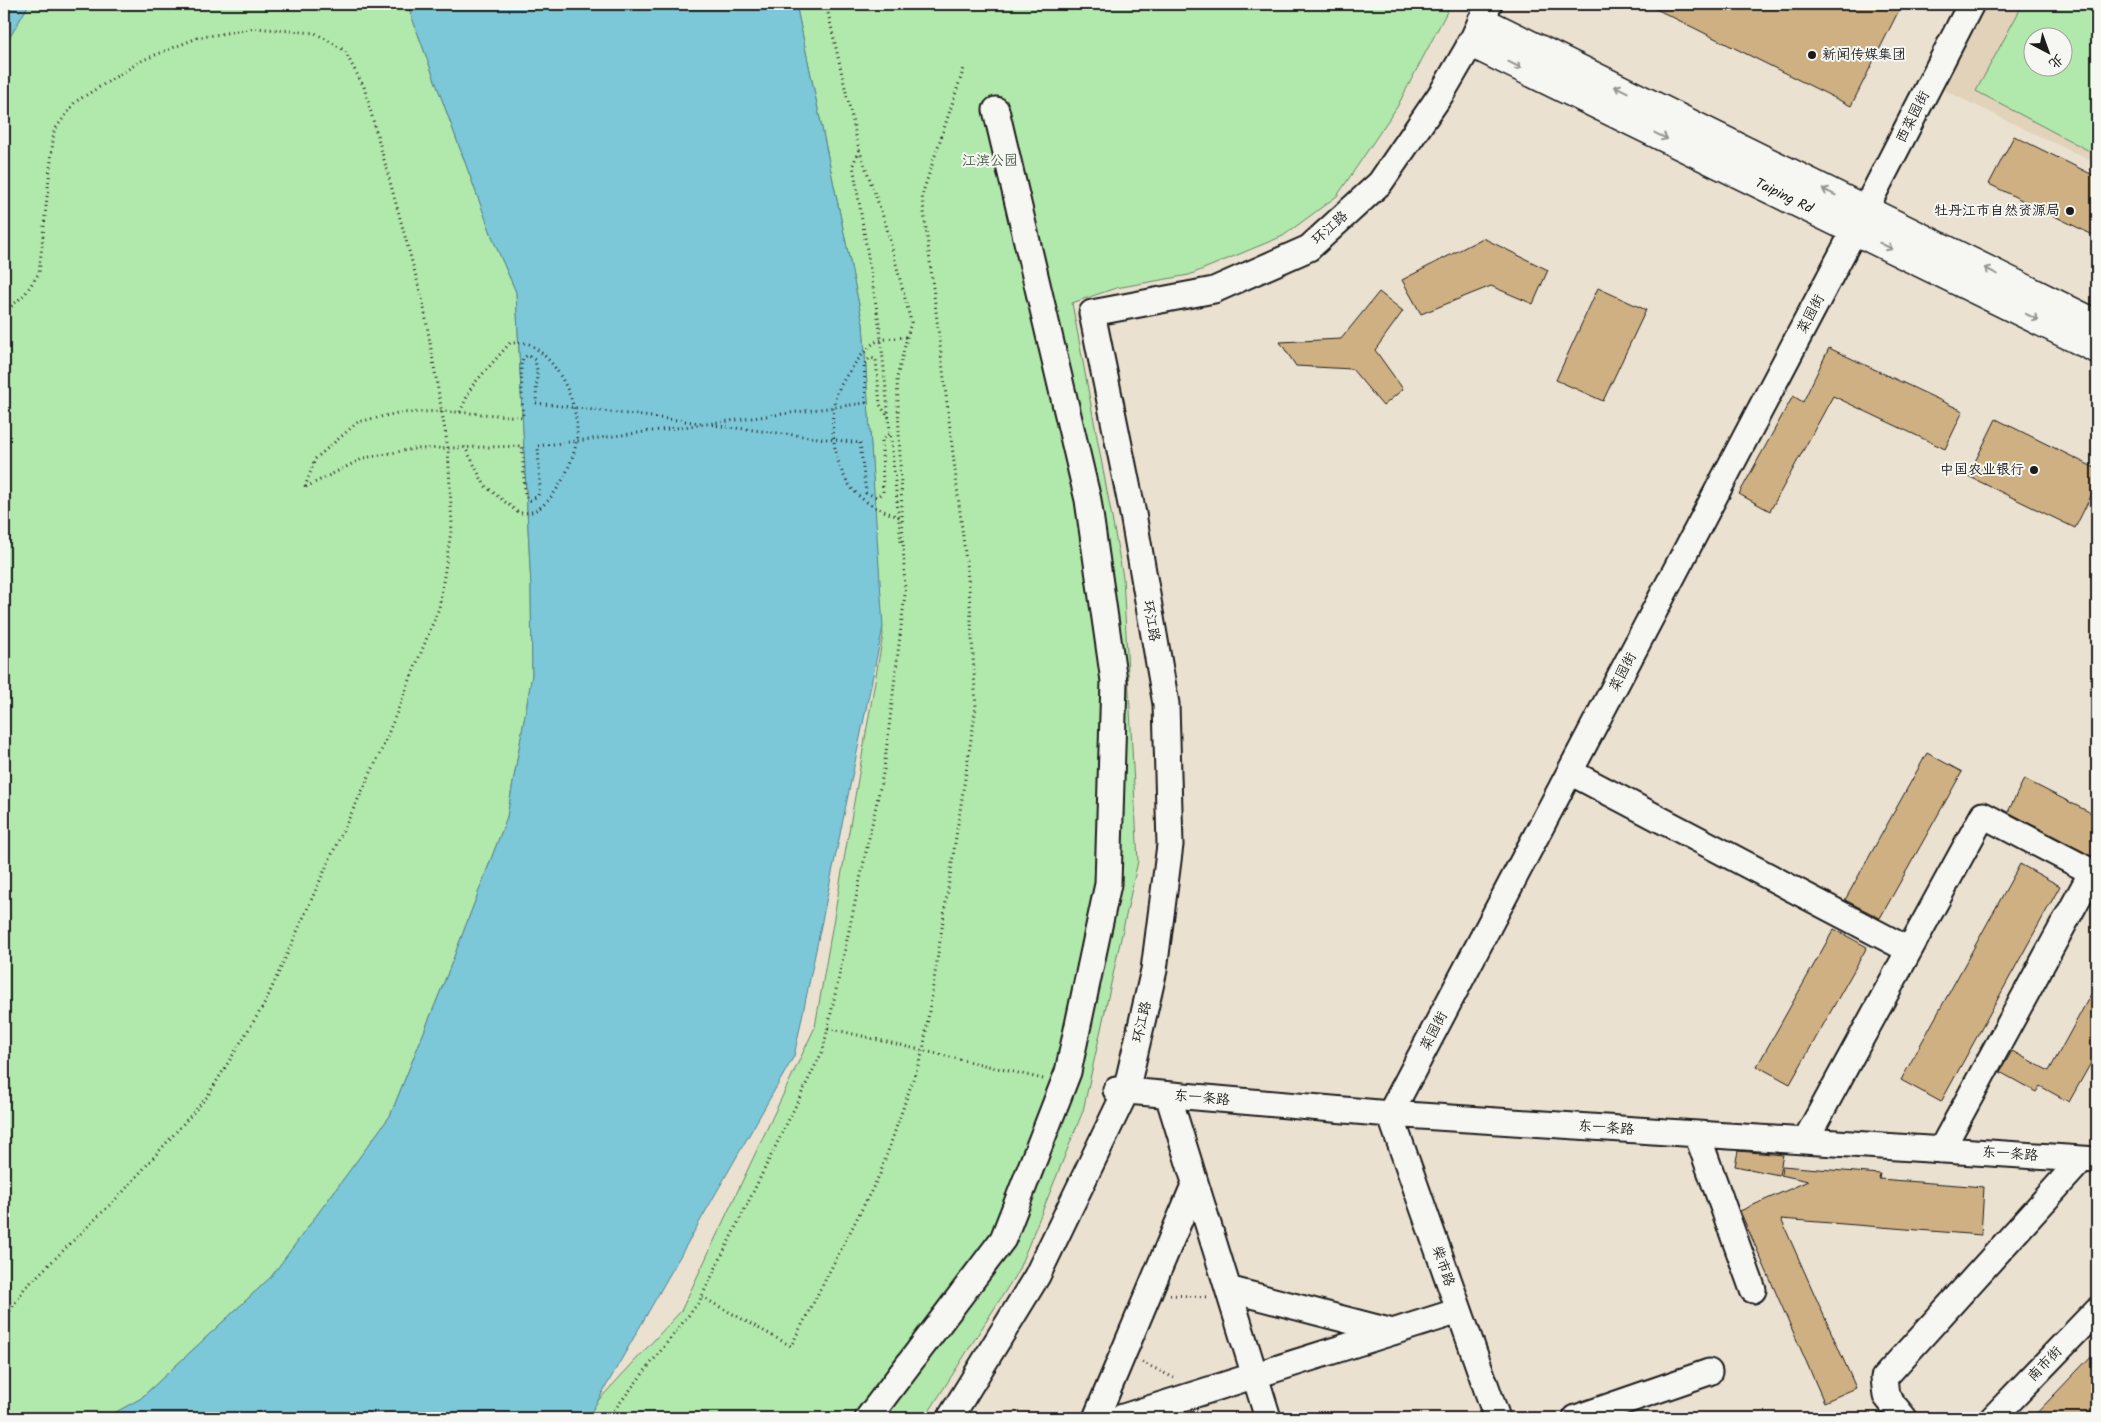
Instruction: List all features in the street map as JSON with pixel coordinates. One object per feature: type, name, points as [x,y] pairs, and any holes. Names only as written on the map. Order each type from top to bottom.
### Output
[{"type":"main road","name":"Taiping Rd","points":[[1481,23],[1860,220],[2097,349]]},
{"type":"main road","name":"Taiping Rd","points":[[1860,220],[2097,324]]},
{"type":"street","name":"西菜园街","points":[[1860,220],[1971,4]]},
{"type":"street","name":"环江路","points":[[950,1418],[1037,1276],[1121,1091],[1154,970],[1170,845],[1166,704],[1133,514],[1092,313],[1214,290],[1309,248],[1380,183],[1443,91],[1481,23]]},
{"type":"street","points":[[868,1418],[1003,1239],[1063,1084],[1108,884],[1114,681],[1088,500],[996,110]]},
{"type":"street","name":"菜园街","points":[[1390,1114],[1860,220]]},
{"type":"street","points":[[1570,772],[1909,950]]},
{"type":"street","points":[[1805,1141],[1983,815],[2092,872],[1941,1150]]},
{"type":"street","name":"东一条路","points":[[1121,1091],[1390,1114],[2089,1159]]},
{"type":"street","points":[[1168,1095],[1268,1418]]},
{"type":"street","name":"柴市路","points":[[1390,1114],[1496,1418]]},
{"type":"street","points":[[1697,1134],[1753,1290]]},
{"type":"street","points":[[1904,1418],[1886,1396],[1884,1378],[2089,1159]]},
{"type":"street","points":[[1096,1418],[1195,1182]]},
{"type":"street","points":[[1230,1294],[1393,1332]]},
{"type":"street","name":"南市街","points":[[1993,1418],[2097,1310]]},
{"type":"street","points":[[1120,1418],[1459,1311]]},
{"type":"street","points":[[1576,1418],[1709,1372]]},
{"type":"path","points":[[608,1418],[702,1297],[823,1050],[884,769],[905,594],[896,377],[911,322],[886,225],[859,149],[826,4]]},
{"type":"path","points":[[4,313],[25,294],[39,273],[54,131],[75,102],[142,60],[197,38],[255,28],[315,33],[344,50],[364,87],[423,302],[448,448],[452,525],[439,608],[382,749],[265,1003],[207,1097],[123,1192],[24,1289],[4,1320]]},
{"type":"path","points":[[702,1297],[791,1346],[880,1174],[923,1051],[976,708],[969,586],[922,195],[964,68]]},
{"type":"path","points":[[859,149],[854,165],[880,329],[905,577]]},
{"type":"path","points":[[902,518],[881,510],[856,493],[839,466],[832,430],[836,394],[854,366],[875,342],[907,337]]},
{"type":"path","points":[[460,412],[472,386],[510,342],[528,343],[553,364],[571,397],[578,433],[571,464],[551,497],[535,511],[519,513],[485,486],[465,448]]},
{"type":"path","points":[[889,418],[880,405],[876,359],[870,358],[864,364],[866,403],[706,424],[538,446],[540,487],[538,496],[530,500],[525,496],[522,446],[413,449],[364,458],[305,487],[315,459],[358,422],[398,413],[442,411],[523,417],[521,365],[523,358],[528,355],[535,360],[537,370],[536,403],[706,424],[860,443],[866,493],[878,497],[883,492],[882,440],[890,434]]},
{"type":"path","points":[[828,1028],[1063,1084]]},
{"type":"path","points":[[1149,1294],[1230,1294]]},
{"type":"path","points":[[1124,1353],[1201,1392]]},
{"type":"shaded area","points":[[1979,4],[2097,4],[2097,164],[1938,87]]},
{"type":"green space","points":[[29,4],[407,4],[495,244],[516,292],[531,587],[532,675],[507,817],[447,975],[390,1116],[271,1277],[140,1399],[105,1418],[4,1418],[4,47]]},
{"type":"green space","name":"江滨公园","points":[[796,4],[1451,4],[1397,107],[1337,196],[1283,236],[1189,275],[1116,288],[1072,303],[1123,577],[1138,861],[1083,1111],[1018,1271],[925,1418],[582,1418],[681,1311],[815,1027],[883,635],[863,324]]},
{"type":"green space","points":[[2023,4],[2097,4],[2097,155],[1976,91]]},
{"type":"water","points":[[4,4],[29,4],[4,47]]},
{"type":"water","points":[[407,4],[796,4],[863,324],[883,627],[794,1056],[588,1418],[105,1418],[140,1399],[271,1277],[390,1116],[447,975],[507,817],[532,675],[531,587],[516,292],[495,244]]},
{"type":"building","name":"新闻传媒集团","points":[[1646,4],[1902,4],[1851,106]]},
{"type":"building","name":"牡丹江市自然资源局","points":[[2014,136],[2097,177],[2097,237],[1989,184]]},
{"type":"building","points":[[1483,238],[1548,270],[1533,304],[1491,286],[1421,314],[1402,280]]},
{"type":"building","points":[[1598,288],[1646,310],[1603,401],[1556,380]]},
{"type":"building","points":[[1379,292],[1403,311],[1375,350],[1403,389],[1383,406],[1352,369],[1296,366],[1280,342],[1341,339]]},
{"type":"building","points":[[1829,348],[1963,411],[1945,449],[1833,396],[1770,511],[1739,494],[1793,396],[1803,402]]},
{"type":"building","name":"中国农业银行","points":[[1996,419],[2097,469],[2097,497],[2092,494],[2075,528],[1968,476]]},
{"type":"building","points":[[1927,753],[1962,772],[1880,918],[1845,900]]},
{"type":"building","points":[[2024,779],[2097,816],[2097,859],[2008,812]]},
{"type":"building","points":[[2020,864],[2060,886],[1941,1102],[1901,1080]]},
{"type":"building","points":[[1834,929],[1867,947],[1790,1084],[1757,1066]]},
{"type":"building","points":[[2097,983],[2097,1052],[2069,1102],[2040,1086],[2036,1092],[2000,1072],[2012,1051],[2049,1071]]},
{"type":"building","points":[[1738,1151],[1783,1155],[1779,1175],[1735,1166]]},
{"type":"building","points":[[1782,1166],[1880,1174],[1879,1179],[1984,1187],[1981,1235],[1781,1219],[1856,1388],[1824,1402],[1740,1211],[1808,1181],[1781,1175]]},
{"type":"building","points":[[2097,1350],[2097,1418],[2032,1418]]},
{"type":"place","name":"新闻传媒集团","points":[[1812,55]]},
{"type":"place","name":"牡丹江市自然资源局","points":[[2070,211]]},
{"type":"place","name":"中国农业银行","points":[[2034,470]]}]
